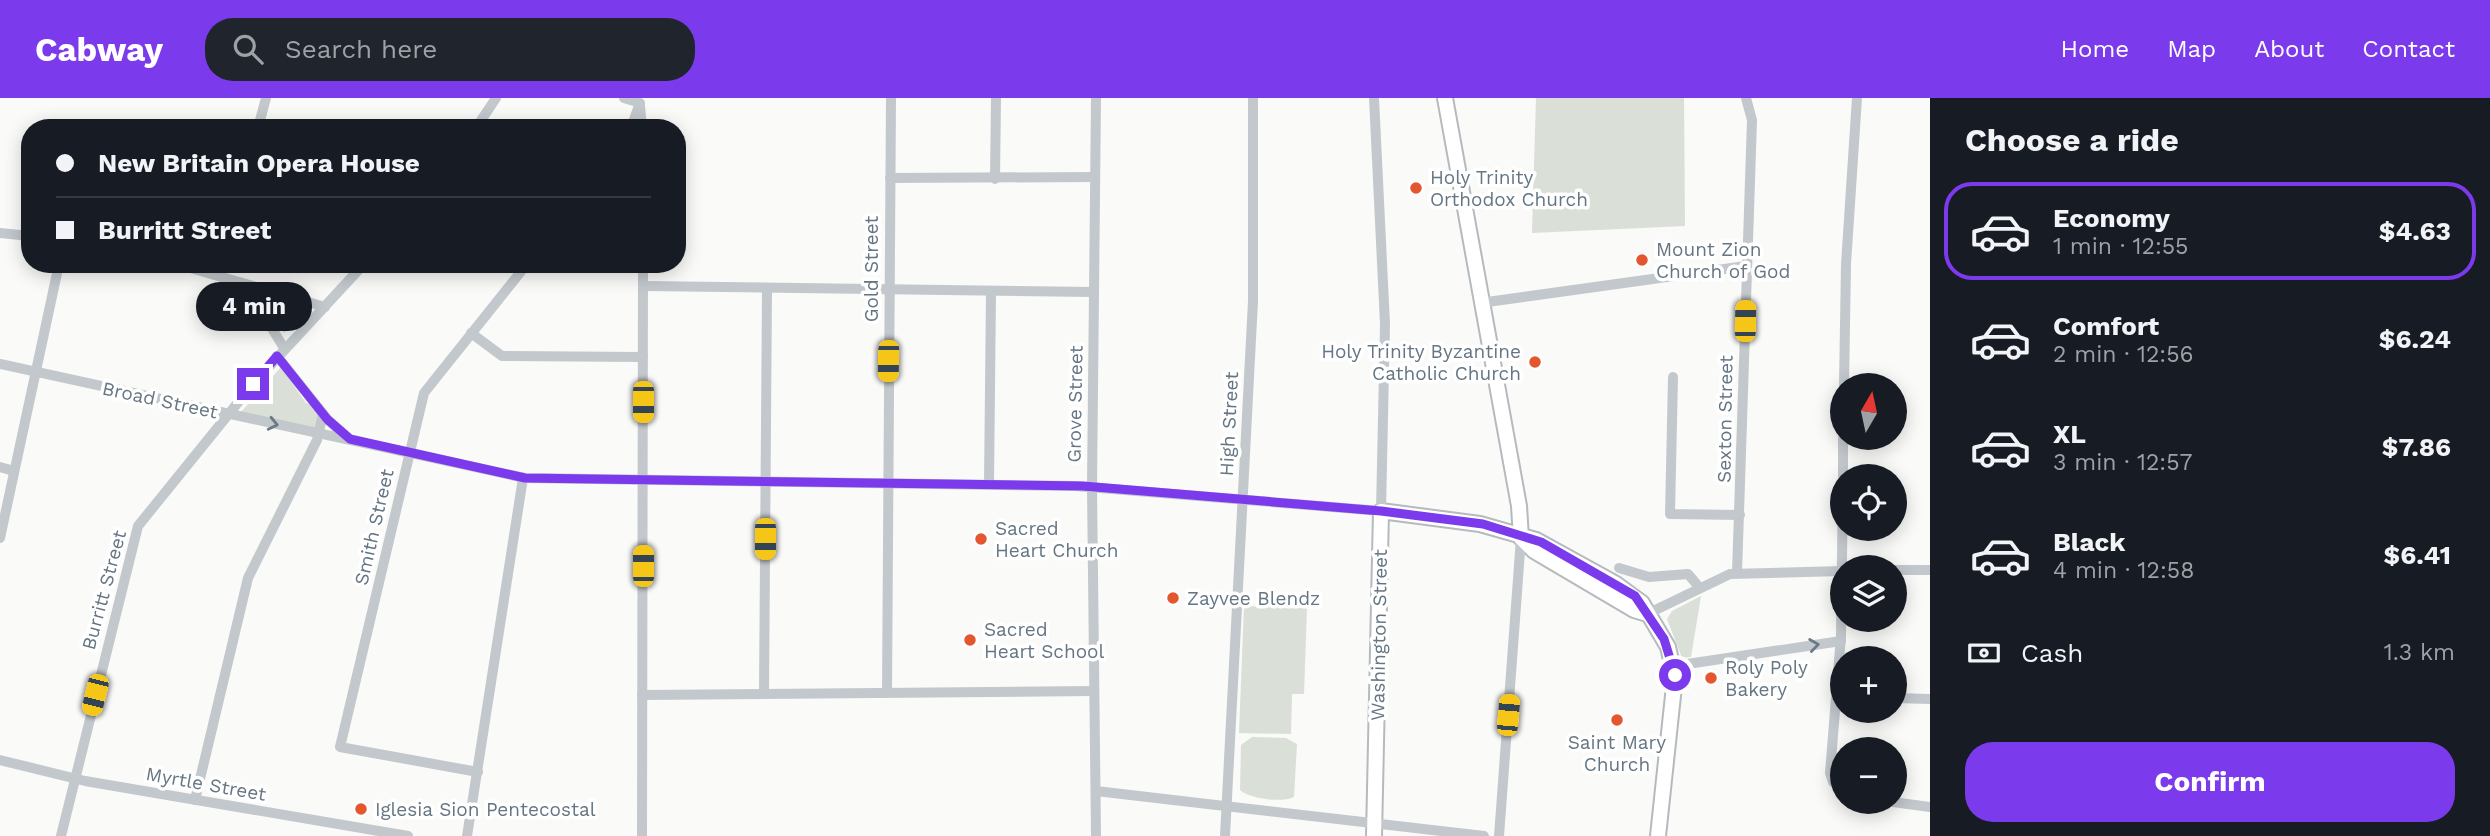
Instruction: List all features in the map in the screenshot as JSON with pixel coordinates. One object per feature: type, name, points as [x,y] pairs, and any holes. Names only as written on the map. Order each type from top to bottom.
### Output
[{"type":"main road","points":[[1445,98],[1517,496],[1521,538]]},
{"type":"main road","name":"Broad Street","points":[[1381,511],[1479,524],[1541,542],[1623,588],[1642,602],[1664,639],[1674,666]]},
{"type":"main road","name":"Washington Street","points":[[1374,830],[1381,511]]},
{"type":"main road","points":[[1658,836],[1675,701],[1674,666]]},
{"type":"street","points":[[260,119],[266,98]]},
{"type":"street","points":[[482,119],[496,98]]},
{"type":"street","points":[[624,98],[641,101]]},
{"type":"street","name":"Gold Street","points":[[887,693],[891,98]]},
{"type":"street","points":[[995,179],[996,98]]},
{"type":"street","name":"Grove Street","points":[[1096,98],[1092,486],[1096,836]]},
{"type":"street","name":"High Street","points":[[1225,836],[1253,289],[1253,98]]},
{"type":"street","name":"Washington Street","points":[[1374,98],[1385,332],[1381,511]]},
{"type":"street","name":"Sexton Street","points":[[1737,573],[1752,120],[1746,98]]},
{"type":"street","points":[[1844,373],[1846,264],[1857,98]]},
{"type":"street","points":[[634,119],[641,101]]},
{"type":"street","points":[[641,101],[642,119]]},
{"type":"street","points":[[890,178],[1094,177]]},
{"type":"street","points":[[0,233],[21,235]]},
{"type":"street","points":[[1480,303],[1746,266]]},
{"type":"street","points":[[0,538],[57,273]]},
{"type":"street","points":[[222,273],[232,280],[324,307]]},
{"type":"street","name":"Burritt Street","points":[[61,836],[136,530],[227,415],[281,352],[356,273]]},
{"type":"street","name":"Smith Street","points":[[478,772],[340,747],[424,393],[520,273]]},
{"type":"street","points":[[642,836],[643,273]]},
{"type":"street","name":"Broad Street","points":[[232,280],[249,291],[281,352],[323,414],[350,439]]},
{"type":"street","points":[[643,286],[1094,292]]},
{"type":"street","points":[[764,694],[767,289]]},
{"type":"street","points":[[989,485],[991,292]]},
{"type":"street","points":[[471,333],[502,356],[643,357]]},
{"type":"street","name":"Broad Street","points":[[0,364],[523,478],[1092,486],[1381,511]]},
{"type":"street","points":[[1674,377],[1670,514],[1740,515]]},
{"type":"street","points":[[195,800],[248,576],[320,434],[323,414]]},
{"type":"street","points":[[0,467],[15,471]]},
{"type":"street","points":[[467,836],[523,478]]},
{"type":"street","points":[[1499,836],[1521,538]]},
{"type":"street","points":[[1619,568],[1651,577],[1688,574],[1699,587]]},
{"type":"street","points":[[1907,570],[1930,570]]},
{"type":"street","points":[[1647,614],[1699,587],[1737,573],[1830,571]]},
{"type":"street","points":[[1841,632],[1841,646]]},
{"type":"street","points":[[1674,666],[1841,641]]},
{"type":"street","points":[[642,699],[764,694],[1093,691]]},
{"type":"street","points":[[1907,698],[1930,699]]},
{"type":"street","name":"Myrtle Street","points":[[0,760],[75,779],[408,836]]},
{"type":"street","points":[[1096,791],[1226,806],[1374,830],[1484,836]]},
{"type":"street","points":[[1907,804],[1930,807]]},
{"type":"shaded area","points":[[1536,98],[1684,98],[1685,226],[1532,233]]},
{"type":"shaded area","points":[[256,293],[307,309],[284,333]]},
{"type":"shaded area","points":[[281,367],[306,403],[320,416],[317,428],[241,412]]},
{"type":"shaded area","points":[[1701,596],[1691,657],[1682,658],[1667,619],[1672,611]]},
{"type":"shaded area","points":[[1244,606],[1307,608],[1304,694],[1292,694],[1291,734],[1239,733]]},
{"type":"shaded area","points":[[1252,737],[1286,738],[1297,744],[1294,797],[1266,799],[1240,790],[1241,745]]},
{"type":"place","name":"Holy Trinity Orthodox Church","points":[[1416,188]]},
{"type":"place","name":"Mount Zion Church of God","points":[[1642,260]]},
{"type":"place","name":"Holy Trinity Byzantine Catholic Church","points":[[1535,362]]},
{"type":"place","name":"Sacred Heart Church","points":[[981,539]]},
{"type":"place","name":"Zayvee Blendz","points":[[1173,598]]},
{"type":"place","name":"Sacred Heart School","points":[[970,640]]},
{"type":"place","name":"Roly Poly Bakery","points":[[1711,678]]},
{"type":"place","name":"Saint Mary Church","points":[[1617,720]]},
{"type":"place","name":"Iglesia Sion Pentecostal","points":[[361,809]]},
{"type":"route","points":[[253,384],[277,356],[327,419],[350,439],[515,477],[1083,486],[1381,511],[1479,524],[1539,541],[1635,596],[1646,608],[1647,614],[1664,639],[1675,675]]}]
